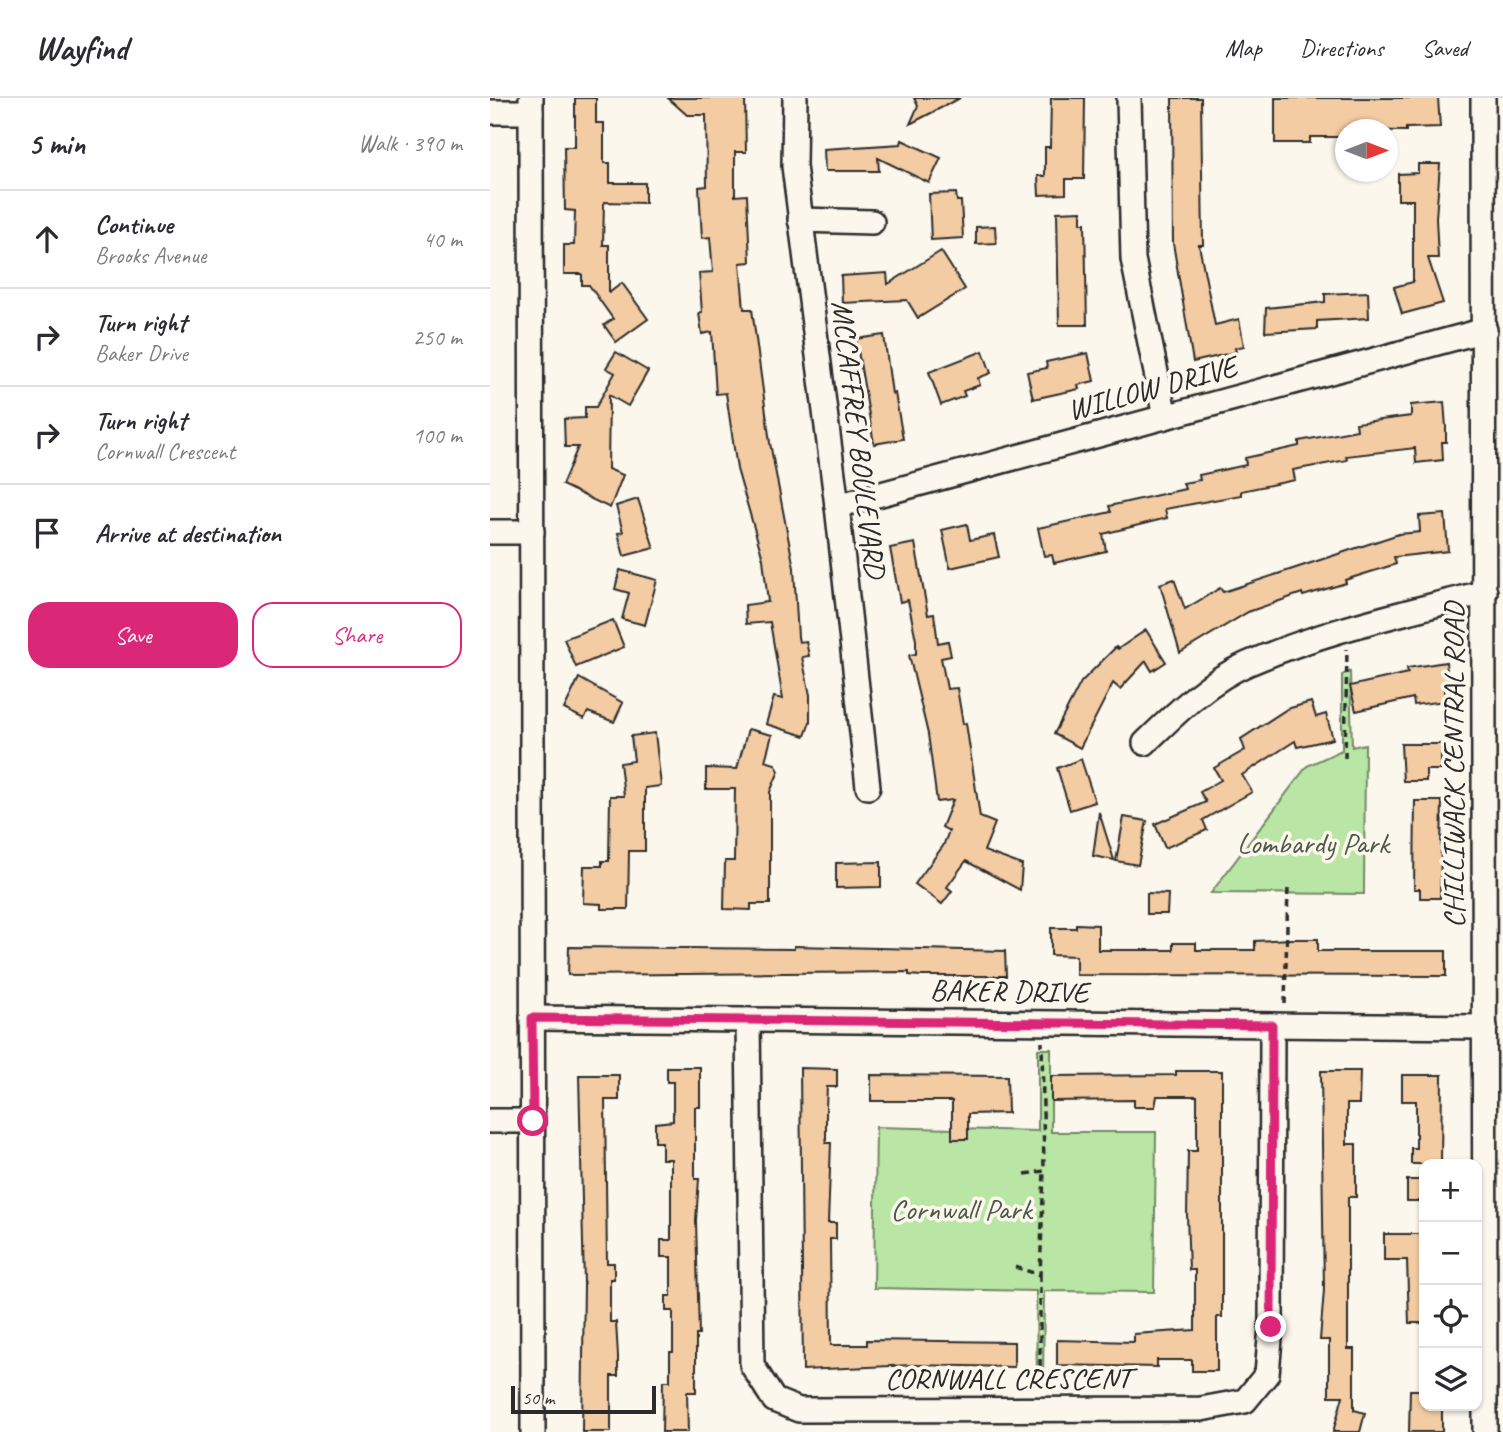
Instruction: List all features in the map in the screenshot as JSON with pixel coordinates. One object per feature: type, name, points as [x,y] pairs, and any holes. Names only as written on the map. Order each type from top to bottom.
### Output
[{"type":"street","name":"MCCAFFREY BOULEVARD","points":[[795,98],[794,166],[837,506],[868,787]]},
{"type":"street","points":[[1129,98],[1133,259],[1165,417]]},
{"type":"street","name":"CHILLIWACK CENTRAL ROAD","points":[[1483,98],[1485,592],[1494,735],[1485,1027],[1485,1432]]},
{"type":"street","points":[[490,112],[531,105],[533,1432]]},
{"type":"street","points":[[800,220],[872,222]]},
{"type":"street","name":"WILLOW DRIVE","points":[[837,506],[1485,330]]},
{"type":"street","points":[[490,532],[532,532]]},
{"type":"street","points":[[1145,743],[1182,707],[1245,665],[1347,629],[1485,592]]},
{"type":"street","name":"BAKER DRIVE","points":[[532,1018],[1485,1027]]},
{"type":"street","name":"CORNWALL CRESCENT","points":[[748,1020],[752,1365],[774,1400],[799,1410],[877,1421],[1040,1409],[1202,1409],[1245,1401],[1267,1374],[1271,1327],[1279,1024]]},
{"type":"street","points":[[490,1121],[533,1121]]},
{"type":"path","points":[[1345,758],[1347,629]]},
{"type":"path","points":[[1279,1024],[1288,887]]},
{"type":"path","points":[[1040,1409],[1040,1275],[1044,1171],[1042,1022]]},
{"type":"path","points":[[1025,1174],[1044,1171]]},
{"type":"path","points":[[1015,1267],[1040,1275]]},
{"type":"green space","name":"Lombardy Park","points":[[1350,671],[1352,747],[1365,744],[1364,894],[1211,893],[1307,766],[1342,750],[1342,675]]},
{"type":"green space","name":"Cornwall Park","points":[[1038,1049],[1051,1049],[1051,1132],[1156,1132],[1154,1292],[1044,1291],[1043,1382],[1037,1383],[1036,1291],[874,1288],[876,1127],[1038,1131]]},
{"type":"building","points":[[575,98],[596,98],[596,123],[604,123],[604,163],[610,163],[610,183],[645,183],[645,203],[604,202],[603,245],[609,245],[609,293],[622,283],[648,319],[616,342],[604,325],[613,319],[589,285],[582,285],[582,274],[564,274],[564,245],[574,245],[575,211],[565,210],[564,147],[575,147]]},
{"type":"building","points":[[668,98],[745,98],[746,152],[735,152],[735,196],[747,195],[750,262],[740,263],[744,309],[752,309],[770,443],[794,568],[798,637],[799,642],[806,641],[809,656],[802,657],[810,695],[810,722],[805,736],[766,724],[774,697],[783,699],[770,622],[746,624],[745,605],[768,602],[763,559],[737,469],[726,393],[716,394],[712,332],[702,334],[699,313],[702,312],[699,273],[713,272],[710,237],[702,238],[699,187],[707,186],[706,115],[687,115]]},
{"type":"building","points":[[914,98],[960,98],[910,124],[918,106]]},
{"type":"building","points":[[1051,98],[1085,98],[1084,179],[1066,179],[1066,194],[1039,195],[1038,176],[1045,176],[1045,147],[1050,147]]},
{"type":"building","points":[[1172,98],[1201,98],[1203,245],[1199,245],[1215,325],[1239,319],[1244,346],[1235,348],[1236,352],[1193,362],[1173,243]]},
{"type":"building","points":[[1275,98],[1438,98],[1440,127],[1406,128],[1406,131],[1398,131],[1398,119],[1335,119],[1335,137],[1310,137],[1310,143],[1275,143]]},
{"type":"building","points":[[902,140],[941,158],[929,183],[878,158],[879,171],[825,171],[824,149],[901,144]]},
{"type":"building","points":[[1418,164],[1440,164],[1436,218],[1438,258],[1428,258],[1443,303],[1402,314],[1394,287],[1413,282],[1413,200],[1398,200],[1398,174],[1418,173]]},
{"type":"building","points":[[956,193],[957,201],[961,201],[963,238],[931,240],[929,194]]},
{"type":"building","points":[[1081,211],[1081,223],[1085,223],[1087,325],[1059,325],[1057,212]]},
{"type":"building","points":[[995,226],[996,243],[976,244],[976,227]]},
{"type":"building","points":[[941,251],[965,289],[918,318],[907,300],[842,303],[841,276],[887,273],[888,284]]},
{"type":"building","points":[[1368,292],[1369,318],[1317,321],[1317,329],[1265,332],[1266,308],[1325,302],[1325,294]]},
{"type":"building","points":[[884,335],[892,394],[895,393],[903,439],[874,444],[856,339]]},
{"type":"building","points":[[983,351],[991,373],[978,378],[980,385],[963,391],[965,396],[941,405],[929,372]]},
{"type":"building","points":[[616,352],[648,371],[628,406],[609,395],[608,469],[623,475],[610,508],[562,485],[578,447],[565,447],[564,419],[585,418],[585,407],[596,407],[615,373],[606,368]]},
{"type":"building","points":[[1088,353],[1094,381],[1078,385],[1079,389],[1033,399],[1027,372],[1047,368],[1046,362]]},
{"type":"building","points":[[1444,402],[1446,442],[1442,442],[1443,460],[1416,463],[1415,448],[1346,456],[1347,460],[1293,470],[1295,480],[1241,491],[1241,495],[1165,509],[1167,518],[1103,534],[1106,551],[1054,563],[1052,555],[1044,556],[1038,528],[1111,512],[1109,506],[1185,489],[1183,483],[1200,480],[1199,475],[1246,465],[1245,458],[1299,446],[1299,441],[1357,430],[1356,423],[1411,416],[1411,405]]},
{"type":"building","points":[[638,499],[654,548],[624,556],[618,533],[623,532],[616,506]]},
{"type":"building","points":[[1445,514],[1448,551],[1394,557],[1396,564],[1345,580],[1346,583],[1303,596],[1302,593],[1248,612],[1180,653],[1160,584],[1174,579],[1185,609],[1220,588],[1223,592],[1399,534],[1420,532],[1419,516]]},
{"type":"building","points":[[967,524],[970,540],[994,535],[999,557],[950,568],[942,530]]},
{"type":"building","points":[[915,543],[928,615],[934,614],[938,643],[948,641],[951,656],[941,658],[947,689],[957,688],[963,724],[966,723],[980,817],[995,823],[984,851],[1022,865],[1020,890],[966,861],[947,887],[952,891],[942,904],[915,884],[943,846],[949,831],[942,827],[953,800],[937,802],[928,734],[909,655],[916,654],[916,640],[908,600],[900,602],[890,548]]},
{"type":"building","points":[[620,570],[657,580],[645,625],[622,619],[629,593],[615,589]]},
{"type":"building","points":[[613,620],[624,647],[576,667],[564,639]]},
{"type":"building","points":[[1146,630],[1166,662],[1152,671],[1146,661],[1120,689],[1113,683],[1080,748],[1054,734],[1081,682],[1116,647],[1118,649]]},
{"type":"building","points":[[1446,662],[1449,688],[1444,689],[1446,701],[1414,705],[1413,698],[1356,711],[1350,686],[1408,673],[1407,668]]},
{"type":"building","points":[[579,678],[623,703],[614,722],[588,712],[584,719],[564,709]]},
{"type":"building","points":[[1311,702],[1316,717],[1326,714],[1333,739],[1297,747],[1295,741],[1242,775],[1252,792],[1203,820],[1207,830],[1165,848],[1155,824],[1206,802],[1200,792],[1221,780],[1214,768],[1245,750],[1241,739],[1287,709]]},
{"type":"building","points":[[748,729],[772,735],[765,761],[775,764],[779,771],[770,792],[770,904],[751,904],[751,910],[724,909],[725,861],[734,861],[735,789],[706,789],[706,768],[737,769]]},
{"type":"building","points":[[655,733],[661,786],[645,788],[645,851],[629,851],[628,909],[601,909],[601,904],[583,903],[584,866],[602,866],[602,861],[609,861],[610,796],[624,796],[620,763],[634,761],[631,736]]},
{"type":"building","points":[[1401,744],[1441,744],[1441,770],[1426,770],[1426,781],[1403,781]]},
{"type":"building","points":[[1081,759],[1095,802],[1070,810],[1057,768]]},
{"type":"building","points":[[1415,801],[1442,801],[1440,898],[1420,898],[1420,889],[1414,889]]},
{"type":"building","points":[[1099,812],[1114,860],[1093,856]]},
{"type":"building","points":[[1124,817],[1147,821],[1138,865],[1116,861]]},
{"type":"building","points":[[881,862],[881,887],[836,888],[836,863]]},
{"type":"building","points":[[1147,893],[1168,894],[1167,914],[1147,914]]},
{"type":"building","points":[[1076,924],[1098,925],[1098,950],[1173,950],[1173,943],[1196,943],[1196,950],[1255,950],[1255,941],[1318,939],[1318,951],[1446,951],[1446,976],[1076,975],[1076,956],[1051,955],[1051,928],[1076,928]]},
{"type":"building","points":[[794,946],[1005,951],[1006,976],[921,976],[909,975],[909,972],[568,975],[569,947],[794,949]]},
{"type":"building","points":[[667,1067],[700,1067],[700,1107],[695,1107],[695,1179],[699,1179],[696,1220],[699,1335],[696,1335],[696,1392],[687,1392],[688,1432],[662,1432],[663,1381],[670,1381],[670,1352],[673,1352],[673,1311],[666,1311],[666,1296],[671,1296],[671,1257],[661,1257],[661,1240],[671,1240],[671,1159],[662,1159],[662,1142],[655,1142],[655,1123],[673,1121],[673,1082],[667,1082]]},
{"type":"building","points":[[800,1068],[837,1069],[837,1087],[827,1087],[826,1107],[826,1143],[831,1143],[828,1223],[836,1223],[836,1239],[830,1239],[831,1345],[867,1345],[867,1340],[1014,1342],[1014,1367],[913,1365],[803,1370]]},
{"type":"building","points":[[1176,1071],[1222,1071],[1222,1317],[1217,1317],[1217,1371],[1192,1371],[1192,1360],[1157,1360],[1157,1367],[1057,1365],[1057,1340],[1134,1342],[1134,1334],[1195,1330],[1195,1270],[1189,1270],[1187,1215],[1188,1151],[1197,1151],[1197,1096],[1157,1096],[1155,1107],[1134,1107],[1134,1100],[1051,1101],[1051,1076],[1176,1075]]},
{"type":"building","points":[[1321,1071],[1360,1071],[1359,1104],[1347,1104],[1347,1144],[1356,1144],[1356,1197],[1348,1197],[1348,1349],[1354,1349],[1354,1410],[1365,1413],[1360,1432],[1333,1432],[1343,1396],[1329,1396],[1329,1340],[1320,1340],[1324,1290]]},
{"type":"building","points":[[579,1075],[619,1075],[619,1100],[605,1100],[607,1263],[614,1263],[614,1279],[610,1279],[610,1322],[616,1322],[618,1356],[618,1376],[611,1376],[611,1432],[582,1432],[584,1284]]},
{"type":"building","points":[[871,1075],[1007,1076],[1008,1113],[968,1114],[968,1139],[952,1139],[952,1101],[871,1101]]},
{"type":"building","points":[[1402,1075],[1442,1075],[1441,1159],[1419,1159],[1419,1164],[1411,1164],[1411,1148],[1416,1148],[1416,1101],[1402,1101]]},
{"type":"building","points":[[1407,1180],[1419,1180],[1419,1201],[1407,1201]]},
{"type":"building","points":[[1384,1234],[1419,1234],[1419,1323],[1409,1323],[1407,1260],[1384,1260]]},
{"type":"building","points":[[1410,1390],[1419,1390],[1419,1411],[1442,1411],[1442,1432],[1409,1432]]},
{"type":"route","points":[[533,1121],[532,1018],[1272,1025],[1271,1327]]}]
